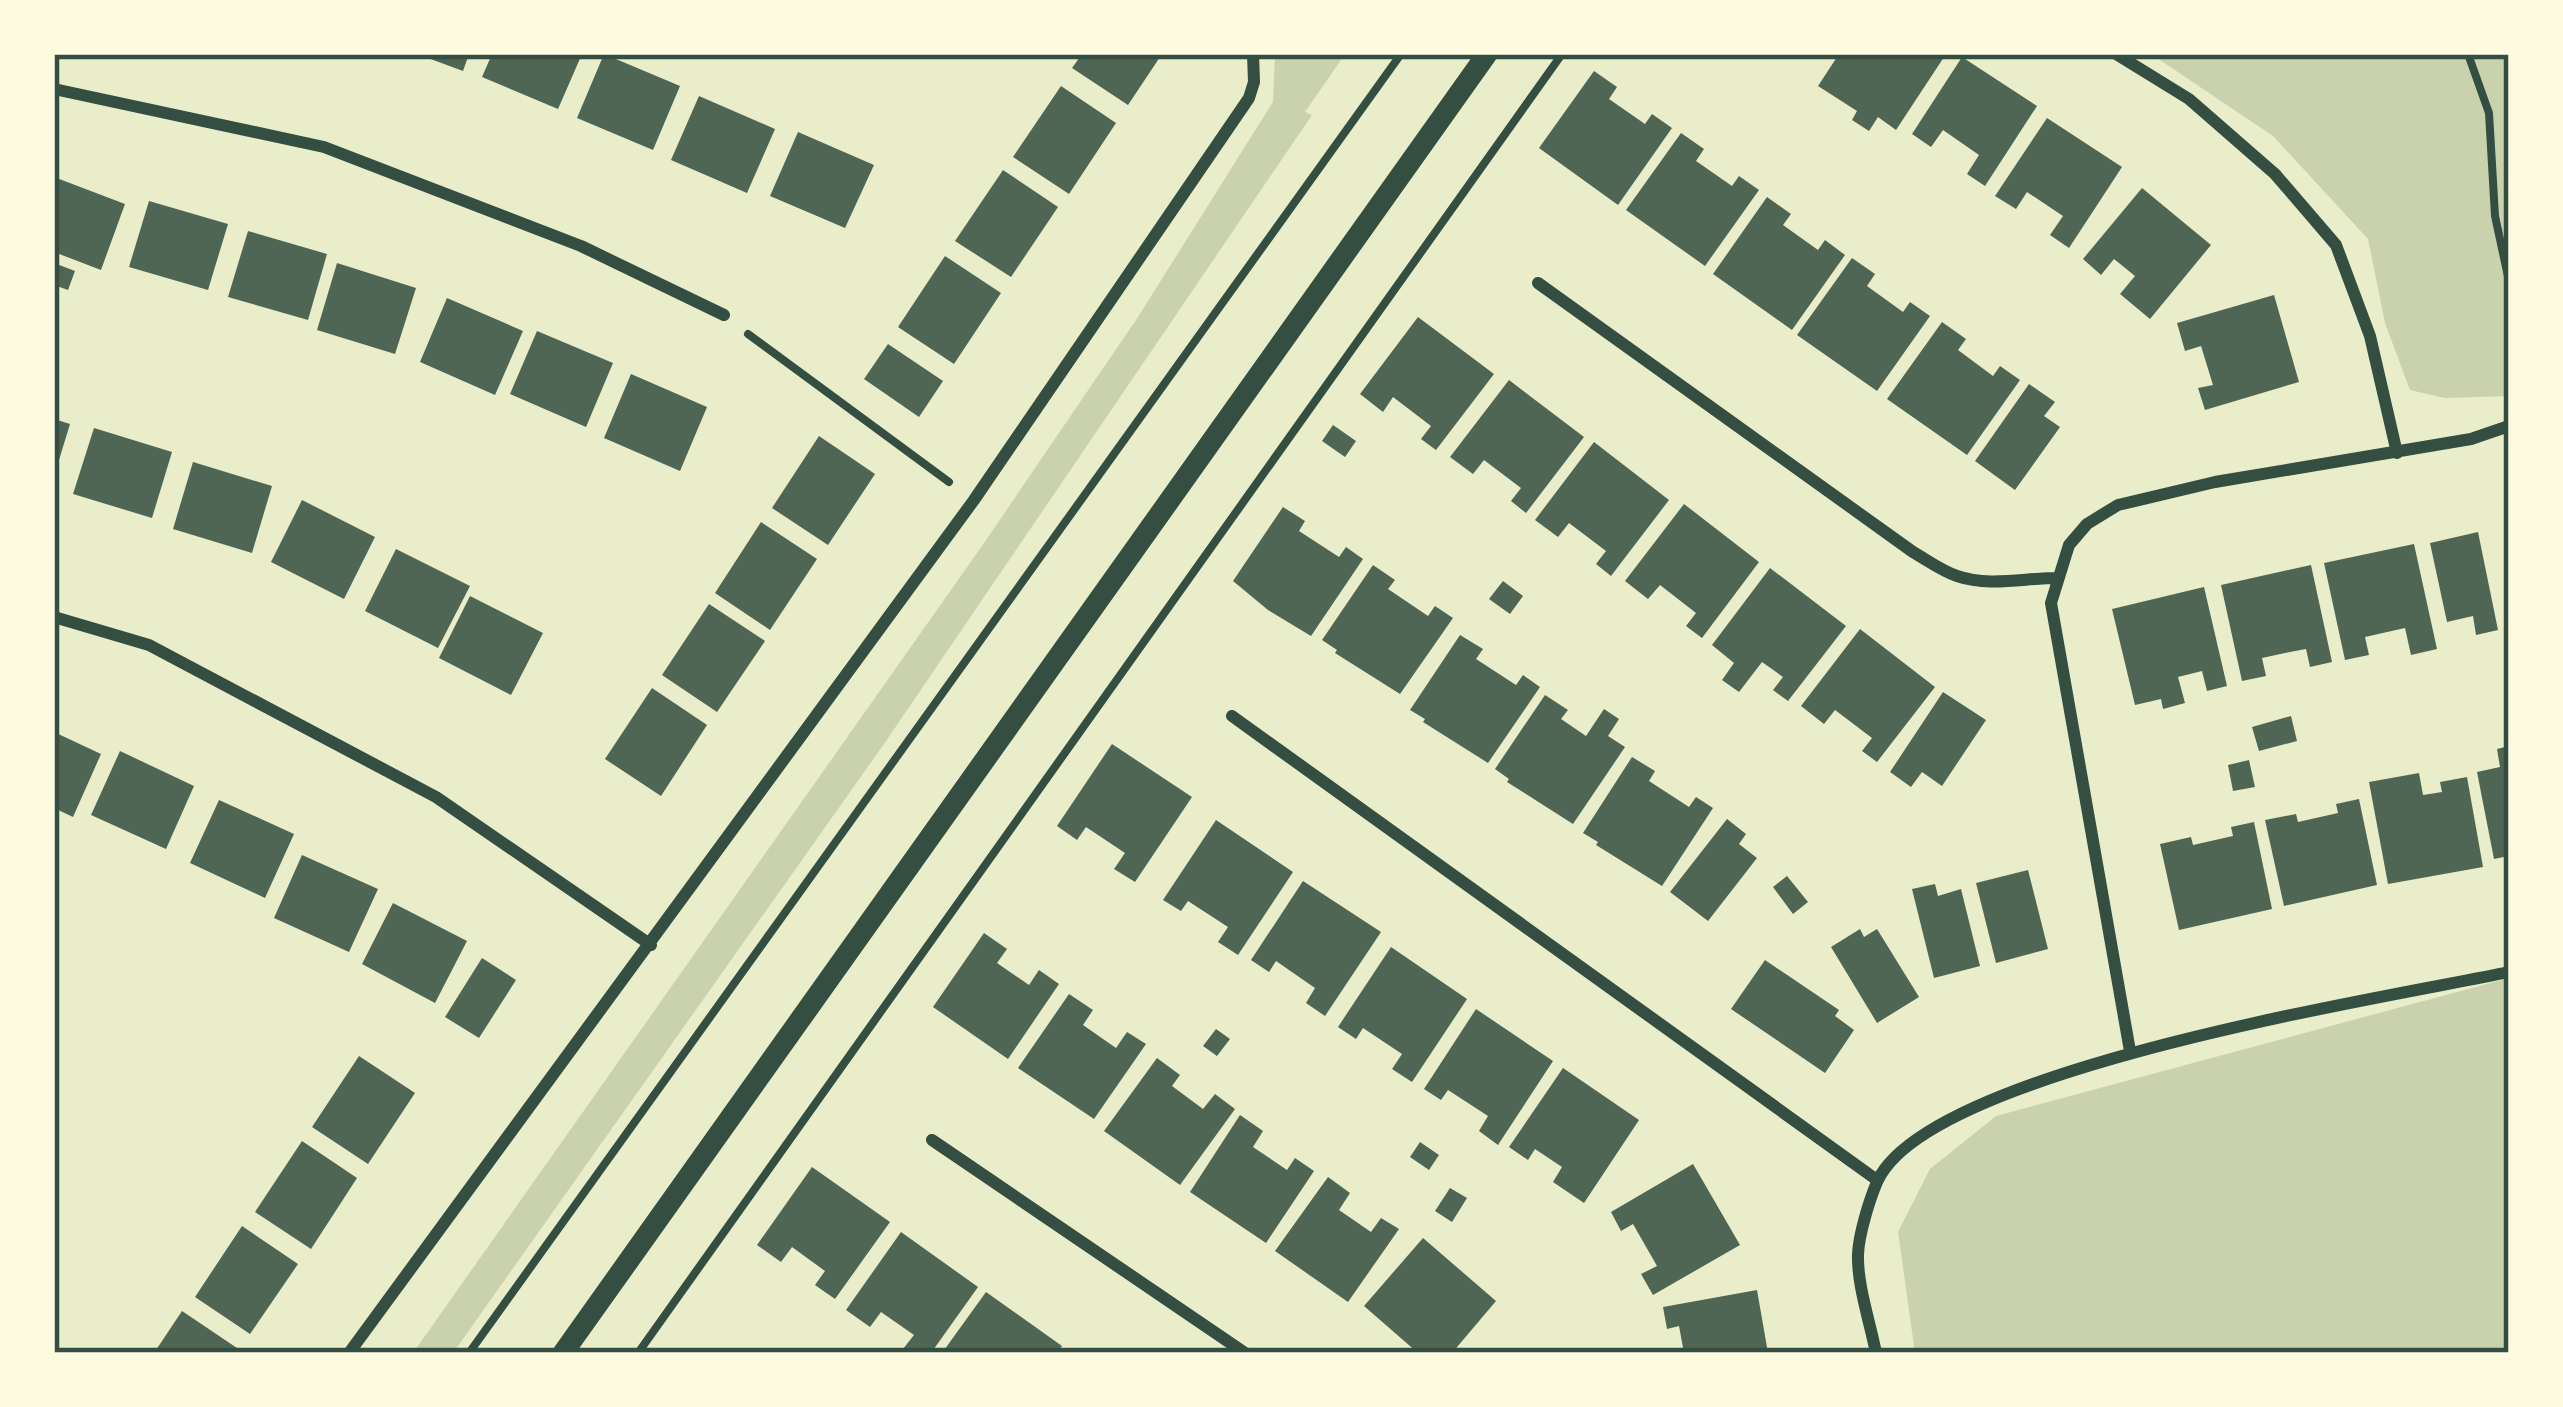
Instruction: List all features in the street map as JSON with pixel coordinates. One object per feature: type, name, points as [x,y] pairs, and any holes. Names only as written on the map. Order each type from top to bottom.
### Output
[{"type":"street","points":[[349,1353],[974,500],[1249,98],[1253,54]]},
{"type":"street","points":[[563,1353],[1487,54]]},
{"type":"street","points":[[2116,54],[2206,114],[2275,174],[2336,245],[2370,336],[2397,453]]},
{"type":"street","points":[[54,89],[324,147],[581,246],[724,315]]},
{"type":"street","points":[[1538,283],[1913,552],[1955,576],[1993,583],[2057,578]]},
{"type":"street","points":[[2130,1051],[2051,603],[2069,545],[2087,524],[2118,505],[2215,482],[2471,439],[2509,426]]},
{"type":"street","points":[[54,617],[149,645],[436,797],[651,946]]},
{"type":"street","points":[[1232,716],[1877,1180]]},
{"type":"street","points":[[1876,1353],[1858,1253],[1877,1180],[1907,1142],[1966,1108],[2130,1051],[2509,972]]},
{"type":"street","points":[[932,1140],[1245,1353]]},
{"type":"path","points":[[470,1353],[1401,54]]},
{"type":"path","points":[[638,1353],[1562,54]]},
{"type":"path","points":[[2468,54],[2489,113],[2495,216],[2509,280]]},
{"type":"path","points":[[724,315],[974,500]]},
{"type":"green space","points":[[1275,54],[1345,54],[1305,112],[1312,115],[884,744],[453,1353],[413,1353],[1138,317],[1273,102]]},
{"type":"green space","points":[[2151,54],[2509,54],[2509,396],[2445,398],[2410,390],[2385,323],[2368,239],[2273,136]]},
{"type":"green space","points":[[2509,978],[2509,1353],[1915,1353],[1898,1232],[1930,1169],[1996,1116]]},
{"type":"building","points":[[417,54],[469,54],[463,71]]},
{"type":"building","points":[[492,54],[582,54],[558,109],[482,77]]},
{"type":"building","points":[[604,54],[680,86],[653,150],[577,118]]},
{"type":"building","points":[[1082,54],[1162,54],[1128,105],[1072,68]]},
{"type":"building","points":[[1839,54],[1946,54],[1896,130],[1878,117],[1869,131],[1852,120],[1857,111],[1818,86]]},
{"type":"building","points":[[1962,57],[2037,106],[1985,186],[1967,174],[1979,155],[1943,130],[1931,147],[1912,134]]},
{"type":"building","points":[[1594,71],[1617,87],[1609,99],[1645,124],[1652,114],[1672,128],[1618,205],[1539,148]]},
{"type":"building","points":[[1061,86],[1116,123],[1069,194],[1013,157]]},
{"type":"building","points":[[699,96],[775,129],[747,193],[671,160]]},
{"type":"building","points":[[2047,118],[2122,167],[2069,248],[2050,235],[2063,216],[2027,192],[2016,209],[1995,196]]},
{"type":"building","points":[[798,132],[874,165],[845,228],[770,196]]},
{"type":"building","points":[[1681,133],[1704,149],[1696,161],[1732,186],[1739,176],[1759,190],[1705,266],[1626,210]]},
{"type":"building","points":[[1003,170],[1058,207],[1011,277],[955,241]]},
{"type":"building","points":[[54,177],[125,204],[101,270],[54,252]]},
{"type":"building","points":[[2142,188],[2211,245],[2150,319],[2120,294],[2135,276],[2114,259],[2101,275],[2083,259]]},
{"type":"building","points":[[1767,197],[1791,214],[1783,225],[1818,250],[1825,240],[1845,255],[1792,330],[1713,274]]},
{"type":"building","points":[[149,201],[228,224],[208,290],[129,267]]},
{"type":"building","points":[[248,231],[327,254],[308,320],[228,297]]},
{"type":"building","points":[[945,256],[1001,293],[954,364],[898,327]]},
{"type":"building","points":[[1852,258],[1875,274],[1867,286],[1903,312],[1910,302],[1930,316],[1877,391],[1797,335]]},
{"type":"building","points":[[54,263],[75,271],[68,290],[54,285]]},
{"type":"building","points":[[337,263],[416,288],[395,354],[317,330]]},
{"type":"building","points":[[2274,295],[2299,382],[2205,410],[2198,388],[2213,385],[2201,346],[2185,351],[2177,323]]},
{"type":"building","points":[[447,298],[523,331],[495,395],[420,362]]},
{"type":"building","points":[[1418,317],[1494,374],[1436,450],[1421,439],[1431,426],[1393,397],[1383,412],[1360,394]]},
{"type":"building","points":[[1942,322],[1966,339],[1958,350],[1993,376],[2000,366],[2020,380],[1967,455],[1887,399]]},
{"type":"building","points":[[537,331],[613,363],[586,427],[510,394]]},
{"type":"building","points":[[888,344],[943,381],[919,417],[864,379]]},
{"type":"building","points":[[631,374],[707,407],[680,471],[604,438]]},
{"type":"building","points":[[1509,380],[1584,437],[1526,513],[1511,501],[1521,488],[1484,460],[1473,474],[1450,457]]},
{"type":"building","points":[[2029,384],[2055,402],[2044,416],[2060,427],[2015,490],[1975,461]]},
{"type":"building","points":[[54,419],[70,424],[55,473],[54,472]]},
{"type":"building","points":[[1333,425],[1356,441],[1345,457],[1322,441]]},
{"type":"building","points":[[94,428],[172,452],[152,518],[73,494]]},
{"type":"building","points":[[819,436],[875,474],[828,545],[772,508]]},
{"type":"building","points":[[1594,442],[1669,500],[1611,576],[1596,564],[1606,551],[1569,523],[1558,537],[1535,520]]},
{"type":"building","points":[[193,462],[272,486],[252,553],[173,529]]},
{"type":"building","points":[[302,500],[375,537],[344,599],[271,562]]},
{"type":"building","points":[[1684,504],[1759,562],[1702,638],[1686,626],[1696,613],[1660,585],[1648,599],[1625,581]]},
{"type":"building","points":[[1283,507],[1305,521],[1299,531],[1339,557],[1346,547],[1363,559],[1311,636],[1233,581]]},
{"type":"building","points":[[761,522],[817,559],[770,630],[715,593]]},
{"type":"building","points":[[2478,532],[2498,630],[2476,635],[2473,616],[2447,622],[2430,543]]},
{"type":"building","points":[[2414,544],[2437,649],[2411,655],[2405,628],[2365,637],[2369,655],[2345,660],[2324,563]]},
{"type":"building","points":[[396,549],[470,586],[438,648],[365,611]]},
{"type":"building","points":[[1373,565],[1395,580],[1388,589],[1428,616],[1435,606],[1453,618],[1400,694],[1322,640]]},
{"type":"building","points":[[2311,565],[2332,662],[2310,667],[2306,649],[2285,653],[2262,658],[2266,676],[2242,681],[2221,585]]},
{"type":"building","points":[[1770,568],[1846,626],[1788,701],[1773,690],[1783,677],[1762,662],[1739,692],[1722,680],[1734,663],[1712,645]]},
{"type":"building","points":[[1503,581],[1523,596],[1510,614],[1489,599]]},
{"type":"building","points":[[2204,587],[2227,686],[2207,691],[2202,671],[2178,677],[2185,703],[2163,709],[2161,699],[2135,705],[2112,609]]},
{"type":"building","points":[[470,596],[543,633],[511,695],[439,658]]},
{"type":"building","points":[[709,604],[765,641],[717,712],[662,675]]},
{"type":"building","points":[[1860,629],[1935,687],[1877,762],[1862,751],[1872,738],[1835,710],[1824,724],[1801,706]]},
{"type":"building","points":[[1460,635],[1483,649],[1476,659],[1516,685],[1523,675],[1540,687],[1488,763],[1410,710]]},
{"type":"building","points":[[652,688],[707,725],[661,796],[605,759]]},
{"type":"building","points":[[1943,692],[1986,720],[1942,786],[1922,772],[1911,787],[1890,772]]},
{"type":"building","points":[[1545,695],[1568,710],[1561,719],[1586,736],[1604,709],[1619,719],[1608,736],[1625,747],[1573,824],[1507,782],[1495,769]]},
{"type":"building","points":[[2291,716],[2297,741],[2259,751],[2252,727]]},
{"type":"building","points":[[54,732],[101,754],[73,817],[54,808]]},
{"type":"building","points":[[1112,744],[1192,797],[1135,882],[1114,869],[1125,853],[1086,827],[1077,840],[1057,826]]},
{"type":"building","points":[[2509,746],[2509,856],[2494,859],[2477,772],[2500,767],[2497,749]]},
{"type":"building","points":[[120,751],[194,786],[166,849],[91,815]]},
{"type":"building","points":[[1632,757],[1655,771],[1649,781],[1689,807],[1696,797],[1713,808],[1662,886],[1583,833]]},
{"type":"building","points":[[2249,760],[2255,787],[2233,791],[2228,765]]},
{"type":"building","points":[[2419,773],[2423,795],[2442,792],[2440,782],[2467,777],[2483,867],[2388,884],[2369,782]]},
{"type":"building","points":[[2359,799],[2377,885],[2284,906],[2265,820],[2296,814],[2298,822],[2338,813],[2336,804]]},
{"type":"building","points":[[219,800],[294,834],[265,898],[190,863]]},
{"type":"building","points":[[1727,819],[1746,834],[1739,844],[1757,858],[1708,921],[1670,892]]},
{"type":"building","points":[[1216,820],[1293,872],[1238,955],[1218,942],[1228,927],[1188,901],[1181,911],[1163,900]]},
{"type":"building","points":[[2254,822],[2272,909],[2179,930],[2160,844],[2191,837],[2193,845],[2233,836],[2231,827]]},
{"type":"building","points":[[302,855],[378,889],[349,952],[274,918]]},
{"type":"building","points":[[2028,870],[2048,949],[1996,963],[1976,883]]},
{"type":"building","points":[[1787,876],[1808,902],[1793,914],[1773,887]]},
{"type":"building","points":[[1303,881],[1381,932],[1325,1016],[1306,1003],[1315,988],[1276,961],[1269,972],[1251,960]]},
{"type":"building","points":[[1935,884],[1938,896],[1961,889],[1980,966],[1934,978],[1912,889]]},
{"type":"building","points":[[393,903],[467,941],[435,1003],[362,964]]},
{"type":"building","points":[[1860,929],[1864,937],[1877,929],[1919,997],[1877,1023],[1831,947]]},
{"type":"building","points":[[984,933],[1007,949],[997,963],[1029,985],[1039,970],[1059,984],[1008,1059],[933,1007]]},
{"type":"building","points":[[1391,947],[1467,999],[1412,1082],[1392,1069],[1402,1054],[1363,1028],[1356,1039],[1338,1027]]},
{"type":"building","points":[[482,958],[516,980],[479,1038],[445,1017]]},
{"type":"building","points":[[1765,960],[1839,1010],[1835,1016],[1854,1030],[1825,1073],[1731,1009]]},
{"type":"building","points":[[1069,994],[1093,1010],[1083,1025],[1116,1048],[1127,1032],[1146,1044],[1094,1119],[1018,1068]]},
{"type":"building","points":[[1476,1009],[1553,1061],[1498,1145],[1479,1131],[1488,1116],[1448,1090],[1441,1100],[1424,1089]]},
{"type":"building","points":[[1216,1029],[1230,1039],[1217,1056],[1203,1046]]},
{"type":"building","points":[[359,1056],[415,1093],[368,1164],[312,1127]]},
{"type":"building","points":[[1157,1058],[1180,1075],[1172,1086],[1203,1109],[1215,1094],[1235,1109],[1180,1185],[1104,1131]]},
{"type":"building","points":[[1563,1068],[1639,1120],[1584,1203],[1553,1182],[1562,1167],[1535,1149],[1528,1160],[1509,1147]]},
{"type":"building","points":[[1240,1115],[1263,1131],[1253,1147],[1287,1170],[1295,1158],[1314,1171],[1266,1243],[1190,1192]]},
{"type":"building","points":[[302,1141],[357,1178],[311,1249],[255,1212]]},
{"type":"building","points":[[1420,1142],[1439,1155],[1429,1170],[1410,1157]]},
{"type":"building","points":[[1693,1164],[1740,1245],[1653,1295],[1641,1274],[1657,1266],[1633,1224],[1621,1231],[1611,1212]]},
{"type":"building","points":[[812,1167],[890,1222],[835,1299],[815,1285],[825,1271],[792,1247],[781,1262],[757,1245]]},
{"type":"building","points":[[1328,1177],[1350,1193],[1339,1210],[1371,1232],[1381,1218],[1399,1229],[1348,1302],[1275,1251]]},
{"type":"building","points":[[1450,1188],[1467,1198],[1452,1222],[1435,1211]]},
{"type":"building","points":[[242,1226],[298,1264],[250,1334],[195,1297]]},
{"type":"building","points":[[901,1232],[978,1287],[931,1353],[903,1349],[914,1335],[881,1312],[870,1327],[846,1310]]},
{"type":"building","points":[[1423,1238],[1496,1301],[1452,1353],[1418,1353],[1364,1306]]},
{"type":"building","points":[[1757,1290],[1768,1353],[1684,1353],[1679,1326],[1667,1329],[1663,1307]]},
{"type":"building","points":[[986,1292],[1062,1346],[1057,1353],[942,1353]]},
{"type":"building","points":[[182,1311],[237,1348],[234,1353],[154,1353]]}]
